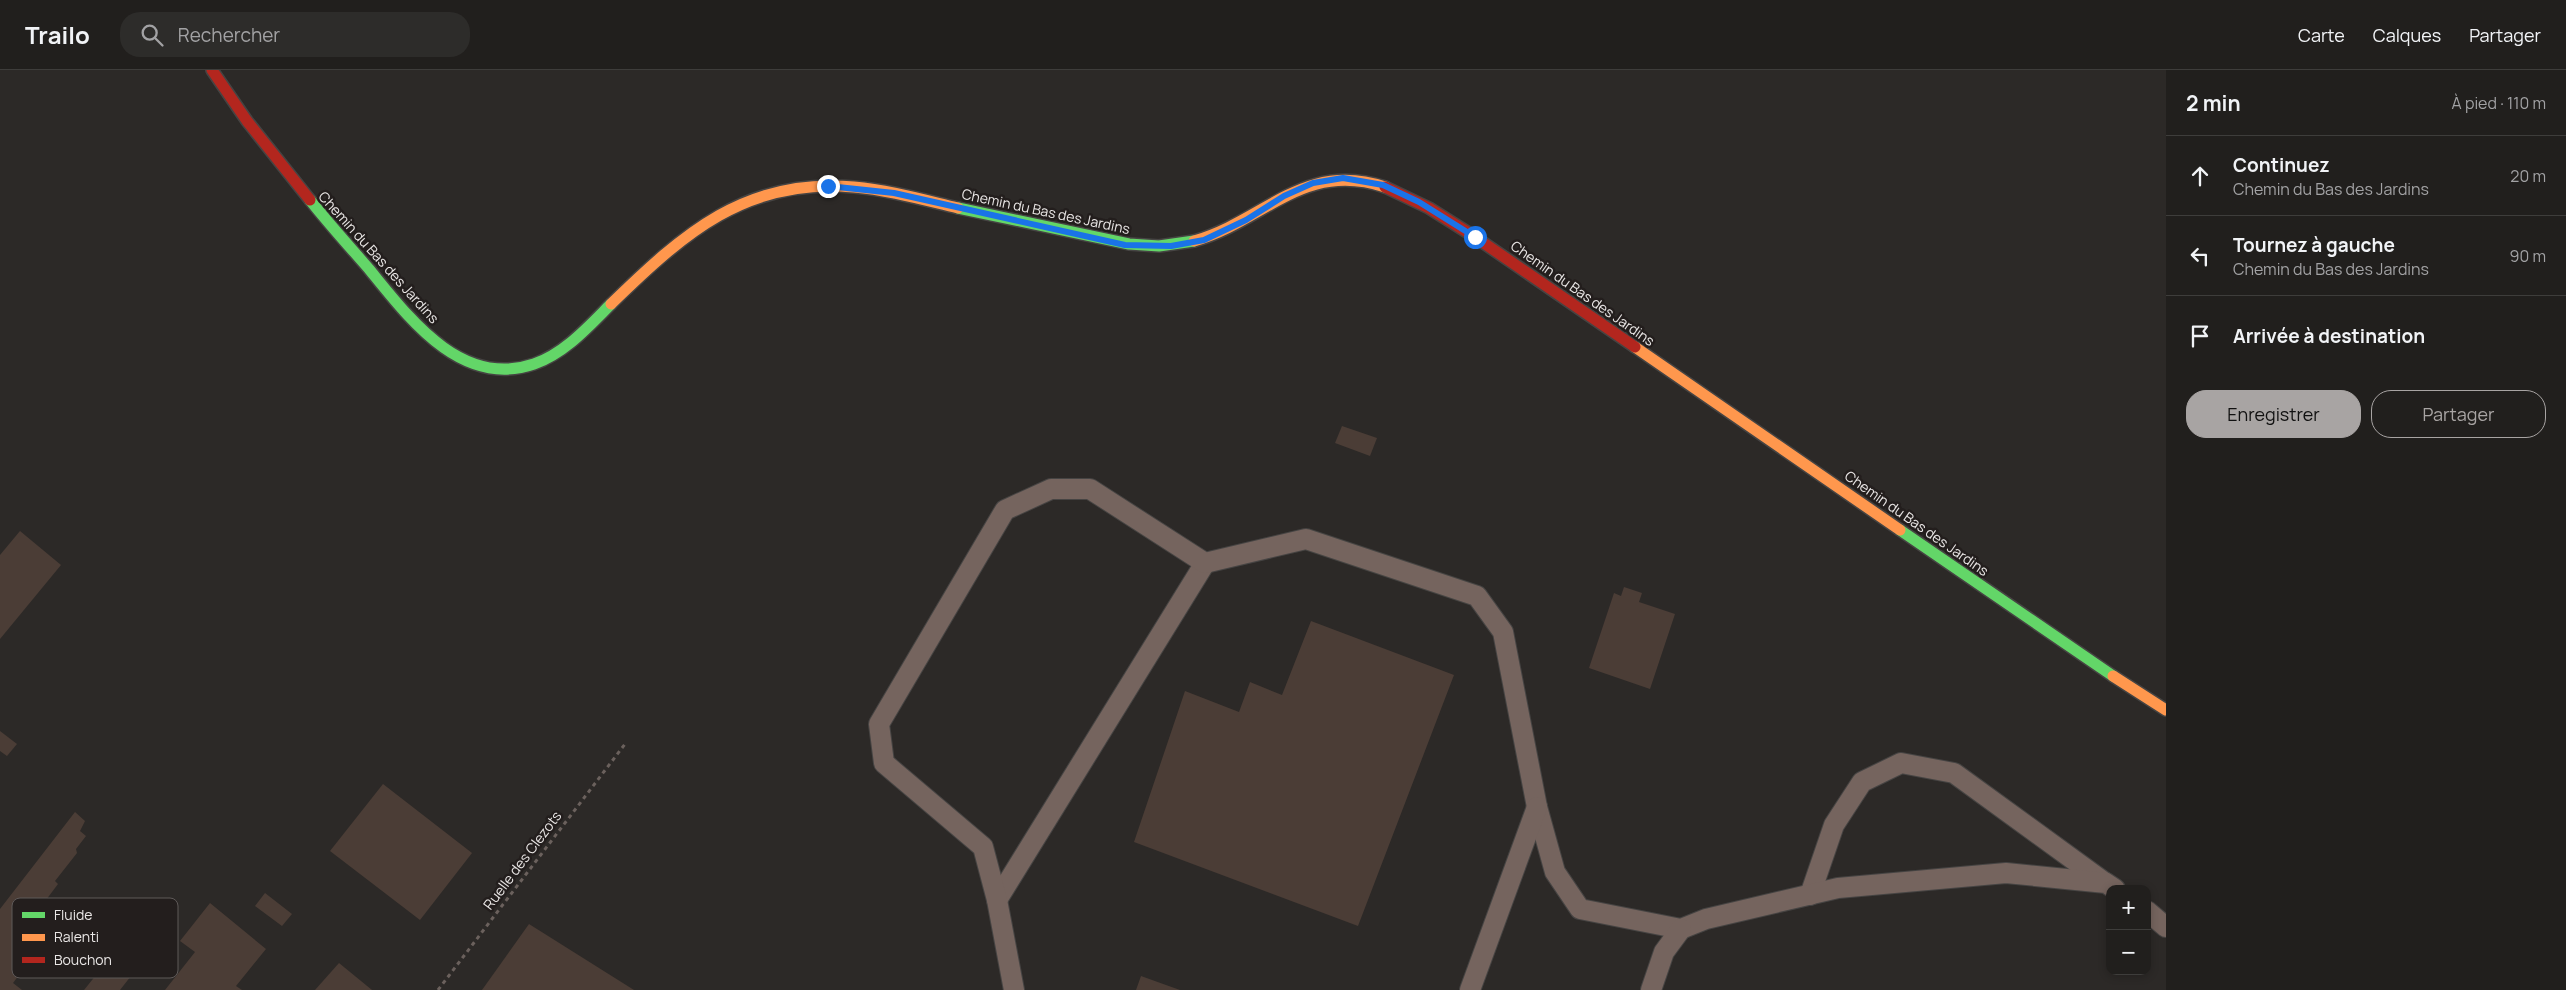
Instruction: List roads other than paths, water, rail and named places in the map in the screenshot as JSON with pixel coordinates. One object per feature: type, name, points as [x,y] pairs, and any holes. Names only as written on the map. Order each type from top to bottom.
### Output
[{"type":"street","name":"Chemin du Bas des Jardins","points":[[212,70],[312,205],[401,308],[434,341],[455,356],[475,365],[498,370],[522,368],[544,360],[564,348],[653,261],[695,226],[730,206],[775,192],[828,186],[894,193],[1125,245],[1171,246],[1204,240],[1246,220],[1284,196],[1313,183],[1343,178],[1383,185],[1419,202],[1475,237],[2166,710]]},
{"type":"lane","points":[[1014,990],[983,847],[884,762],[879,724],[1005,510],[1051,489],[1090,489],[1205,563]]},
{"type":"lane","points":[[996,900],[1205,563],[1306,540],[1477,596],[1503,632],[1537,807],[1554,872],[1580,909],[1681,929]]},
{"type":"lane","points":[[1810,895],[1834,825],[1862,782],[1902,763],[1954,773],[2109,885]]},
{"type":"lane","points":[[1470,990],[1537,807]]},
{"type":"lane","points":[[1651,990],[1664,952],[1681,929],[1706,919],[1838,888],[2006,873],[2106,886]]},
{"type":"lane","points":[[2151,914],[2166,927]]}]
